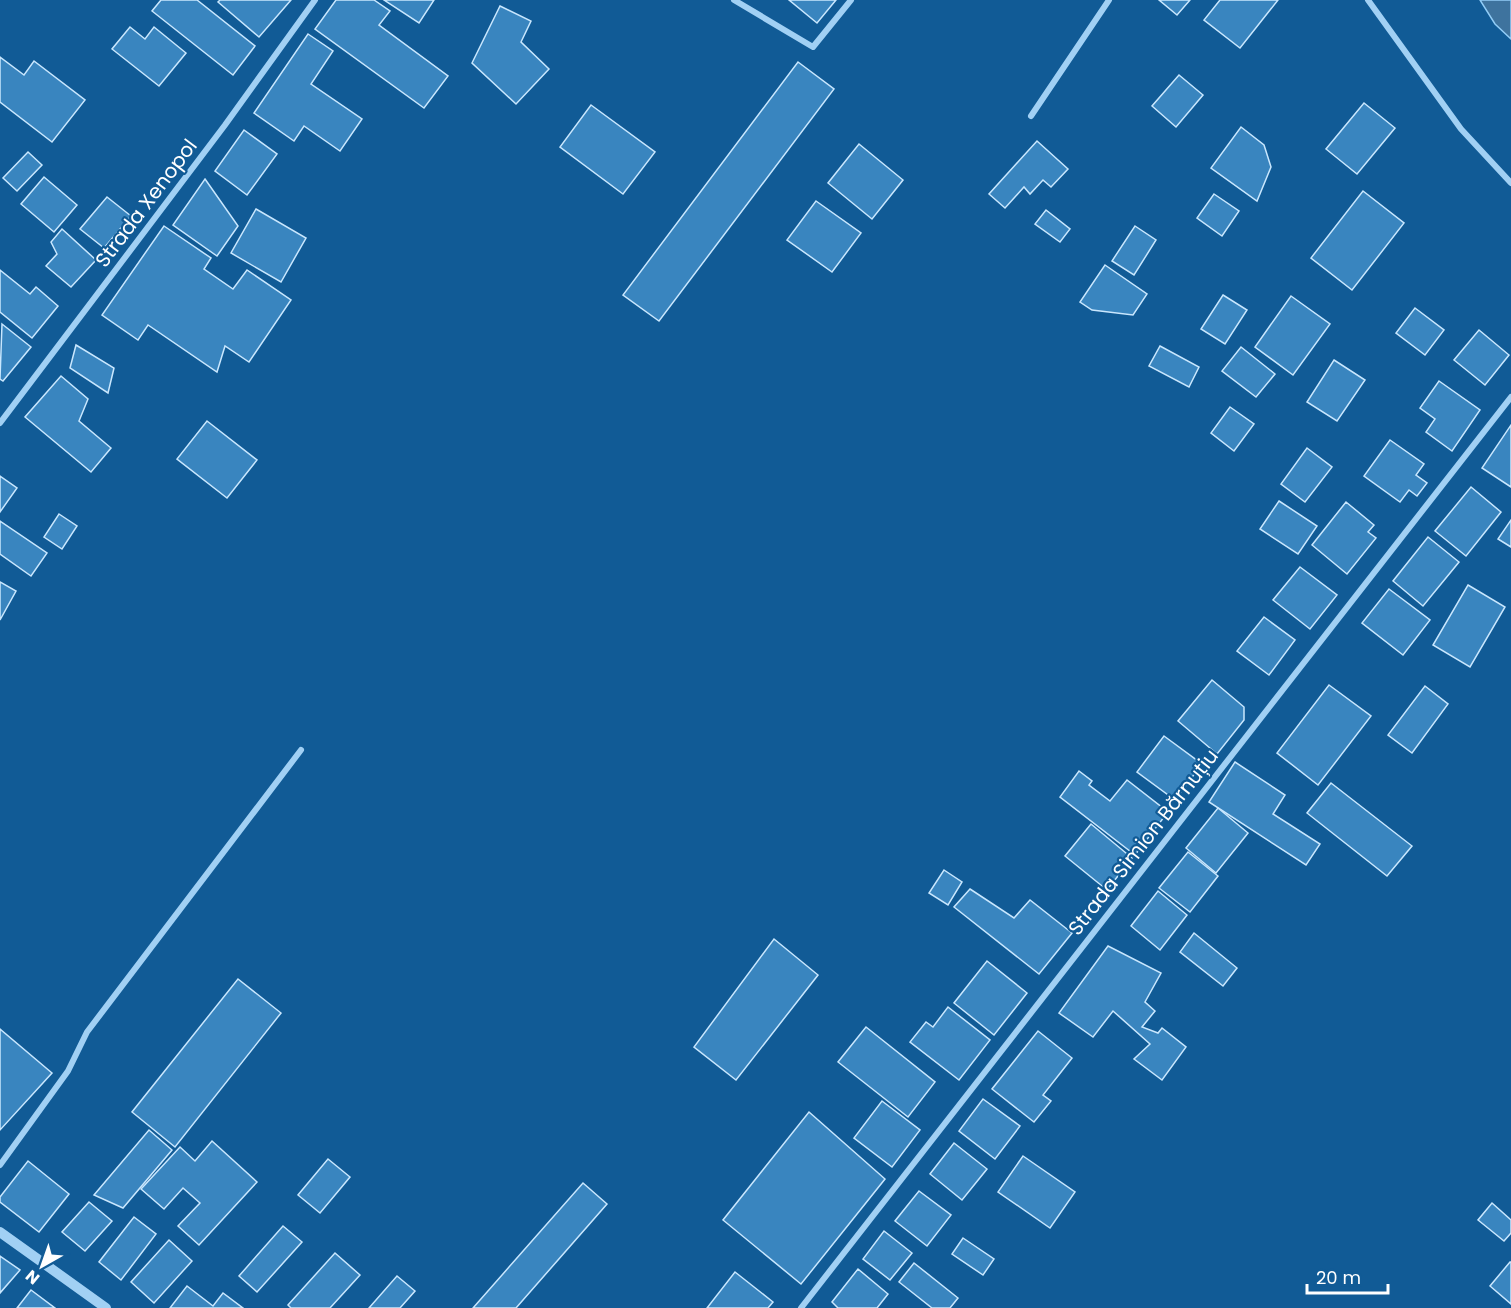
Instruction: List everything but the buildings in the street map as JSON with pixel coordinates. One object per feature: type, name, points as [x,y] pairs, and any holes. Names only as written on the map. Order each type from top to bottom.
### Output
[{"type":"street","name":"Strada Xenopol","points":[[0,423],[225,125],[315,0]]},
{"type":"street","points":[[734,0],[813,47],[851,0]]},
{"type":"street","points":[[1031,116],[1109,0]]},
{"type":"street","points":[[1368,0],[1461,129],[1511,183]]},
{"type":"street","name":"Strada Simion Bărnuțiu","points":[[801,1308],[1511,397]]},
{"type":"street","points":[[0,1165],[68,1071],[87,1032],[301,750]]},
{"type":"street","points":[[0,1232],[106,1308]]},
{"type":"water","points":[[1480,0],[1511,0],[1511,39],[1495,24]]}]
